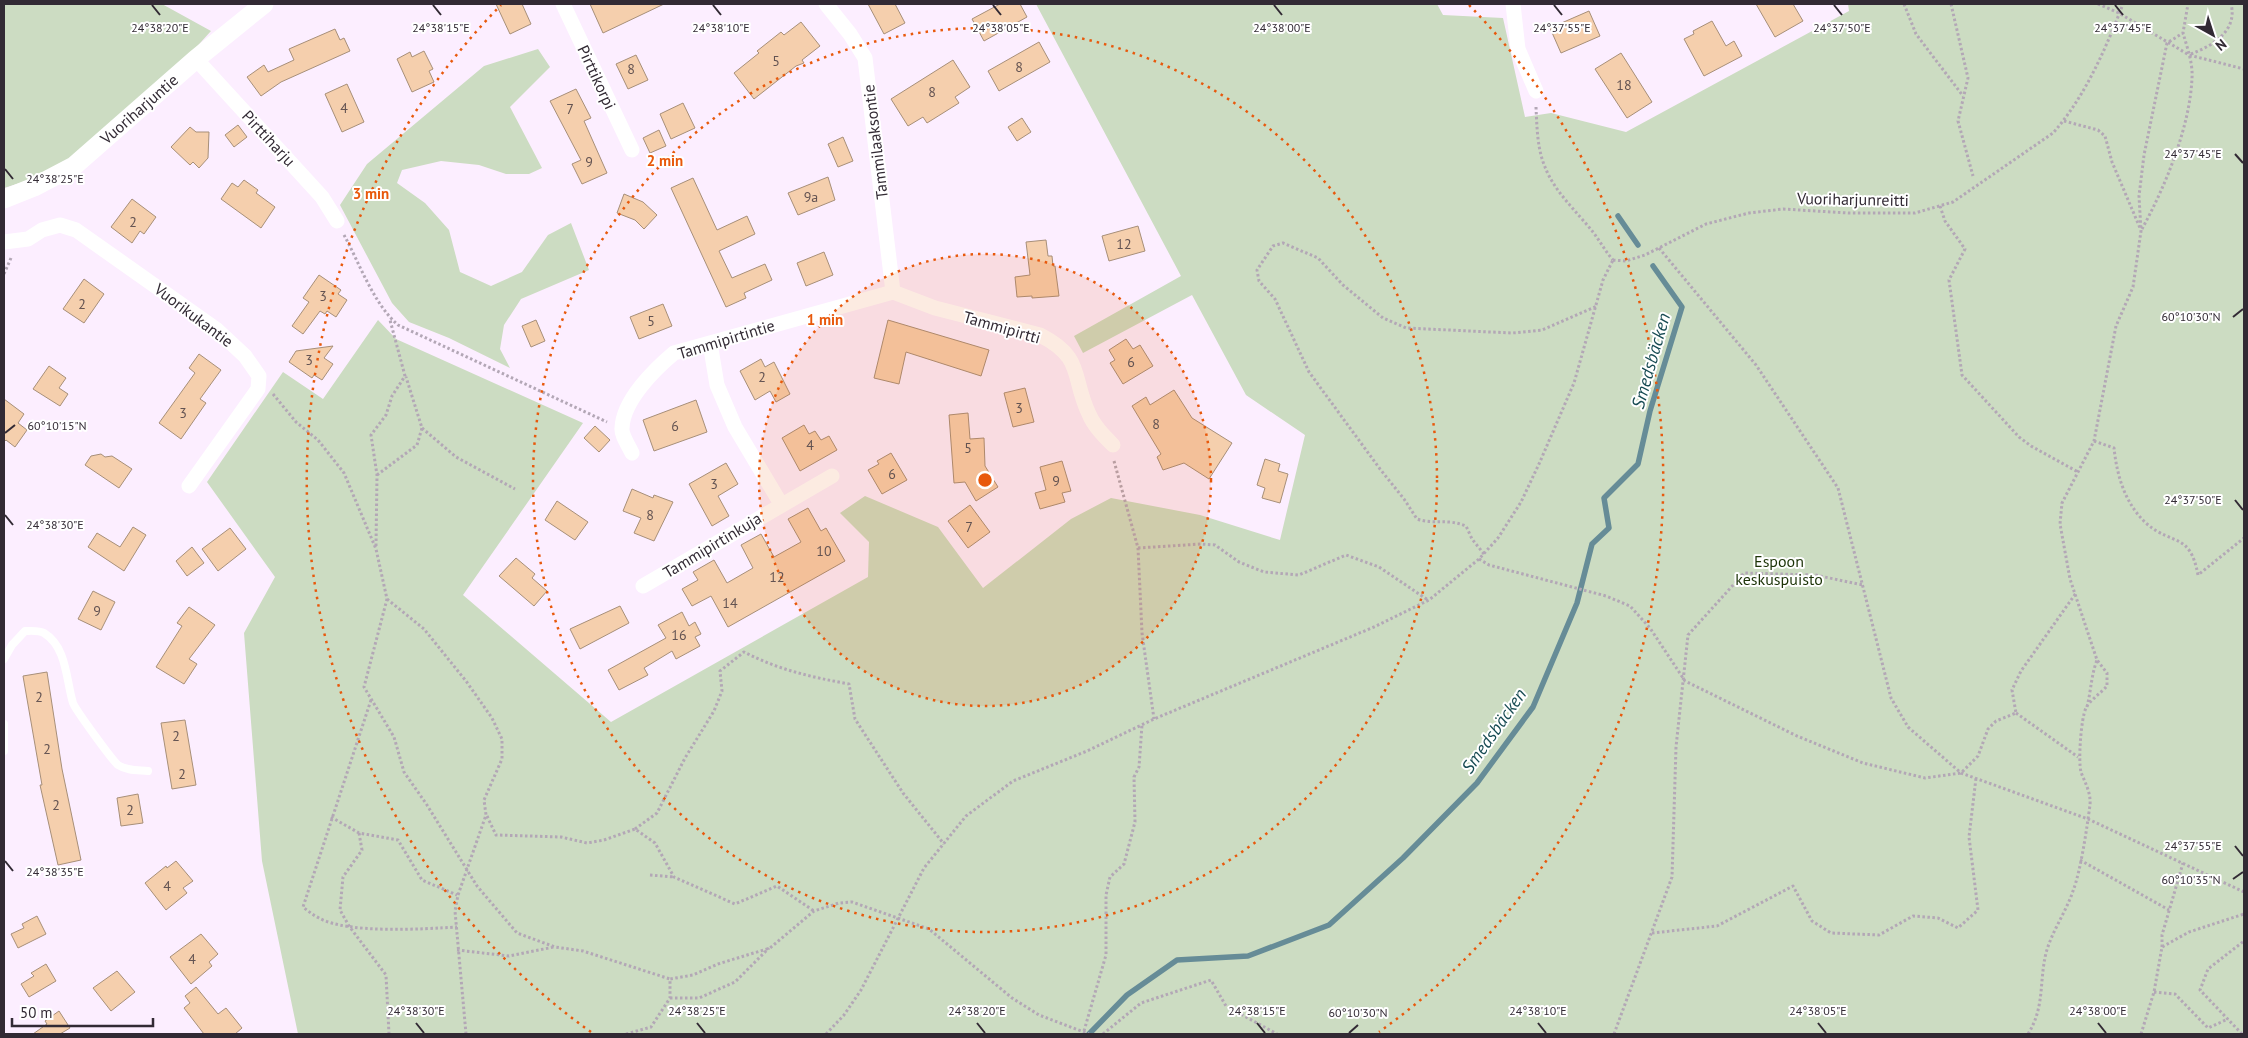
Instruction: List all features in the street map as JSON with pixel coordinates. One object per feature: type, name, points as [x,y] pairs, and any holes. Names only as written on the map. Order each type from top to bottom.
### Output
[{"type":"street","name":"Vuoriharjuntie","points":[[4,199],[34,187],[74,166],[196,59],[264,4]]},
{"type":"street","name":"Pirttikorpi","points":[[564,4],[632,150]]},
{"type":"street","name":"Tammilaaksontie","points":[[826,4],[850,34],[865,58],[892,292]]},
{"type":"street","points":[[1513,4],[1518,49],[1536,91]]},
{"type":"street","name":"Pirttiharju","points":[[196,59],[322,198],[337,221]]},
{"type":"street","name":"Vuorikukantie","points":[[4,242],[28,239],[42,230],[60,225],[76,230],[216,328],[245,356],[259,376]]},
{"type":"street","name":"Tammipirtintie","points":[[621,429],[626,411],[654,369],[674,353],[892,292]]},
{"type":"street","name":"Tammipirtti","points":[[892,292],[935,308],[1040,336],[1054,342],[1066,352],[1074,368],[1089,415],[1113,445]]},
{"type":"street","name":"Tammipirtinkuja","points":[[710,343],[717,385],[735,427],[781,504]]},
{"type":"street","points":[[189,486],[258,390],[259,376]]},
{"type":"street","points":[[621,429],[632,453]]},
{"type":"street","name":"Tammipirtinkuja","points":[[642,586],[832,476]]},
{"type":"lane","points":[[4,660],[12,645],[25,630],[42,632],[55,643],[62,658],[73,704],[103,748],[118,764],[131,770],[148,770]]},
{"type":"lane","points":[[4,724],[4,752]]},
{"type":"path","points":[[1904,4],[1916,34],[1964,96]]},
{"type":"path","points":[[1951,4],[1968,78],[1958,121],[1973,176]]},
{"type":"path","points":[[2098,4],[2119,13],[2189,55],[2244,69]]},
{"type":"path","name":"Vuoriharjunreitti","points":[[1613,260],[1626,261],[1659,248],[1706,224],[1749,212],[1784,209],[1848,213],[1915,213],[1953,202],[2053,133],[2064,121],[2086,85],[2123,4]]},
{"type":"path","points":[[2141,231],[2153,209],[2188,112],[2192,76],[2183,33],[2188,4]]},
{"type":"path","points":[[2189,55],[2211,46],[2223,35],[2231,21],[2231,4]]},
{"type":"path","points":[[2086,708],[2107,686],[2107,673],[2097,660],[2070,579],[2060,524],[2062,503],[2094,441],[2116,326],[2133,287],[2141,231],[2140,188],[2167,43],[2183,33]]},
{"type":"path","points":[[826,1034],[844,1015],[861,990],[924,868],[966,816],[1013,781],[1087,751],[1142,724],[1374,627],[1429,600],[1480,559],[1498,538],[1540,464],[1574,382],[1603,280],[1613,260],[1603,249],[1596,234],[1560,192],[1545,168],[1538,140],[1536,91]]},
{"type":"path","points":[[2064,121],[2098,130],[2105,136],[2112,162],[2141,231]]},
{"type":"path","points":[[1940,206],[1945,221],[1965,249],[1949,280],[1962,375],[2019,437],[2031,446],[2078,472]]},
{"type":"path","points":[[337,221],[390,318],[405,376],[422,428],[456,457],[515,489]]},
{"type":"path","points":[[1484,554],[1472,539],[1466,526],[1451,520],[1426,522],[1416,519],[1404,498],[1380,469],[1309,372],[1275,299],[1259,282],[1257,270],[1273,246],[1283,242],[1318,258],[1343,285],[1383,318],[1406,328],[1512,333],[1542,330],[1597,306]]},
{"type":"path","points":[[1659,248],[1756,365],[1838,488],[1891,698],[1908,727],[1960,772],[2088,819],[2244,892]]},
{"type":"path","points":[[390,318],[413,334],[522,382],[621,429]]},
{"type":"path","points":[[259,376],[296,422],[318,440],[344,473],[376,549],[387,599],[364,687],[394,737],[404,772],[468,868],[477,886],[517,933],[555,947],[583,951],[670,979],[692,974],[770,948]]},
{"type":"path","points":[[376,549],[377,475],[371,435],[386,415],[392,396],[405,376]]},
{"type":"path","points":[[377,475],[417,445],[422,428]]},
{"type":"path","points":[[2094,441],[2114,448],[2116,470],[2127,499],[2148,524],[2187,546],[2195,556],[2198,575],[2244,538]]},
{"type":"path","points":[[1113,445],[1115,471],[1138,548],[1142,633],[1154,719]]},
{"type":"path","points":[[1138,548],[1201,544],[1215,545],[1239,562],[1264,572],[1299,574],[1346,555],[1379,568],[1429,600]]},
{"type":"path","points":[[1480,559],[1489,565],[1606,596],[1630,606],[1650,628],[1685,681],[1797,736],[1863,763],[1925,778],[1960,772],[1978,756],[1988,729],[1996,721],[2016,713]]},
{"type":"path","points":[[1614,1034],[1672,877],[1676,747],[1685,681],[1688,635],[1744,573],[1815,575],[1863,585]]},
{"type":"path","points":[[2076,593],[2021,671],[2012,690],[2016,713],[2079,757]]},
{"type":"path","points":[[387,599],[430,636],[492,718],[502,739],[502,759],[484,800],[486,815],[496,835],[560,837],[587,843],[604,840],[635,829],[658,813],[685,758],[714,711],[722,691],[720,671],[744,652],[771,666],[800,675],[849,684],[855,718],[903,793],[944,844]]},
{"type":"path","points":[[2028,1034],[2035,1023],[2042,994],[2046,954],[2055,927],[2074,890],[2088,819],[2090,802],[2088,788],[2079,757],[2086,708],[2092,690],[2091,677],[2097,660]]},
{"type":"path","points":[[371,699],[303,907],[320,919],[349,926],[404,930],[457,927]]},
{"type":"path","points":[[1084,1031],[1106,955],[1106,894],[1110,877],[1124,864],[1135,822],[1134,777],[1139,767],[1142,724]]},
{"type":"path","points":[[1652,933],[1716,926],[1793,886],[1812,921],[1831,933],[1879,935],[1913,916],[1938,918],[1958,928],[1978,910],[1970,837],[1976,778]]},
{"type":"path","points":[[466,1034],[454,911],[486,815]]},
{"type":"path","points":[[331,817],[359,833],[398,840],[422,880],[458,895]]},
{"type":"path","points":[[635,829],[655,844],[674,877]]},
{"type":"path","points":[[359,833],[362,850],[343,877],[340,910],[349,926],[386,975],[389,1034]]},
{"type":"path","points":[[2080,860],[2169,910]]},
{"type":"path","points":[[2141,1034],[2154,992],[2162,947],[2162,935],[2183,863]]},
{"type":"path","points":[[650,875],[674,877],[735,904],[777,886],[814,911]]},
{"type":"path","points":[[670,998],[699,998],[734,982],[770,948],[814,911],[839,903],[852,902],[898,920],[929,929],[975,965],[1012,998],[1039,1015],[1088,1034]]},
{"type":"path","points":[[2162,947],[2189,932],[2244,914]]},
{"type":"path","points":[[2242,1034],[2200,990],[2208,969],[2244,941]]},
{"type":"path","points":[[457,950],[509,956],[555,947]]},
{"type":"path","points":[[626,1034],[651,1027],[670,998],[670,979]]},
{"type":"path","points":[[1103,1034],[1141,1003],[1211,980],[1226,1006],[1277,1034]]},
{"type":"path","points":[[2154,992],[2175,994],[2208,1028],[2228,1019]]},
{"type":"green space","points":[[4,4],[162,4],[211,31],[172,74],[72,158],[36,178],[4,188]]},
{"type":"green space","name":"Espoon keskuspuisto","points":[[1036,4],[1437,4],[1443,15],[1503,18],[1525,117],[1551,113],[1626,132],[1849,11],[1848,4],[2244,4],[2244,1034],[298,1034],[262,861],[244,633],[275,577],[207,482],[283,372],[323,399],[378,320],[396,339],[583,423],[463,595],[611,722],[868,577],[869,542],[840,513],[865,496],[938,527],[983,588],[1071,519],[1111,498],[1200,515],[1280,540],[1305,435],[1246,395],[1192,295],[1083,353],[1074,336],[1181,276]]},
{"type":"green space","points":[[538,49],[550,67],[510,107],[542,168],[529,174],[506,174],[479,165],[441,161],[402,170],[397,183],[425,203],[449,230],[460,272],[491,286],[522,272],[548,235],[571,223],[589,270],[521,299],[504,325],[500,349],[510,368],[449,338],[409,322],[392,303],[340,205],[367,164],[484,66]]},
{"type":"building","points":[[496,4],[522,4],[531,24],[510,34]]},
{"type":"building","points":[[590,4],[664,4],[603,33]]},
{"type":"building","points":[[868,4],[895,4],[905,23],[884,34]]},
{"type":"building","points":[[1000,4],[1020,4],[1027,17],[984,41],[972,19]]},
{"type":"building","points":[[1756,4],[1793,4],[1803,21],[1775,37]]},
{"type":"building","points":[[1589,11],[1600,36],[1561,53],[1550,28]]},
{"type":"building","points":[[1712,21],[1726,46],[1734,41],[1742,56],[1704,76],[1684,39],[1694,34],[1693,31]]},
{"type":"building","points":[[801,22],[820,46],[802,60],[804,63],[796,66],[754,99],[734,73],[781,32],[784,35]]},
{"type":"building","points":[[335,29],[340,40],[344,38],[350,51],[281,82],[261,96],[247,77],[264,65],[268,72],[294,60],[289,49]]},
{"type":"building","points":[[1039,42],[1050,62],[999,91],[988,71]]},
{"type":"building","points":[[424,51],[433,69],[429,71],[434,82],[412,92],[397,59],[410,52],[412,57]]},
{"type":"building","points":[[1621,53],[1652,102],[1627,118],[1595,69]]},
{"type":"building","points":[[636,55],[648,80],[628,89],[616,64]]},
{"type":"building","points":[[953,60],[970,87],[955,97],[959,103],[927,123],[923,117],[908,126],[891,99]]},
{"type":"building","points":[[347,84],[364,122],[342,132],[325,94]]},
{"type":"building","points":[[576,89],[591,118],[584,121],[607,173],[582,184],[572,164],[581,160],[550,101]]},
{"type":"building","points":[[683,103],[695,128],[671,139],[660,114]]},
{"type":"building","points":[[1022,118],[1031,132],[1017,141],[1008,127]]},
{"type":"building","points":[[238,125],[247,137],[234,147],[225,135]]},
{"type":"building","points":[[190,127],[196,132],[209,132],[208,158],[199,168],[193,162],[190,165],[171,147]]},
{"type":"building","points":[[659,130],[666,146],[650,153],[643,138]]},
{"type":"building","points":[[843,137],[853,161],[838,167],[828,144]]},
{"type":"building","points":[[828,177],[835,200],[798,215],[788,193]]},
{"type":"building","points":[[693,178],[717,230],[747,216],[755,234],[719,251],[732,278],[765,264],[772,280],[744,293],[746,298],[726,307],[671,188]]},
{"type":"building","points":[[244,180],[258,190],[256,193],[275,207],[261,228],[221,199],[232,183],[238,187]]},
{"type":"building","points":[[624,194],[643,202],[657,215],[644,229],[635,220],[617,213]]},
{"type":"building","points":[[132,199],[156,217],[144,234],[140,231],[132,243],[111,227]]},
{"type":"building","points":[[1138,226],[1145,251],[1109,261],[1102,236]]},
{"type":"building","points":[[1046,240],[1048,256],[1052,256],[1053,266],[1055,266],[1059,296],[1017,297],[1015,277],[1030,275],[1026,242]]},
{"type":"building","points":[[824,252],[833,275],[806,286],[797,263]]},
{"type":"building","points":[[319,275],[341,290],[338,294],[347,300],[336,317],[327,311],[325,314],[320,311],[303,334],[292,326],[309,302],[303,298]]},
{"type":"building","points":[[84,279],[104,294],[84,323],[63,309]]},
{"type":"building","points":[[663,304],[672,326],[639,339],[630,317]]},
{"type":"building","points":[[536,320],[545,341],[531,347],[522,326]]},
{"type":"building","points":[[888,320],[989,350],[981,376],[906,352],[899,384],[874,378]]},
{"type":"building","points":[[1126,339],[1133,349],[1140,345],[1153,366],[1123,384],[1110,363],[1115,360],[1109,350]]},
{"type":"building","points":[[333,346],[324,358],[333,364],[322,380],[314,375],[312,378],[289,362],[296,351]]},
{"type":"building","points":[[199,354],[221,370],[200,399],[206,403],[181,439],[159,423],[195,373],[189,368]]},
{"type":"building","points":[[761,359],[765,367],[774,362],[790,394],[776,402],[770,391],[755,400],[740,371]]},
{"type":"building","points":[[49,366],[66,378],[59,388],[68,394],[60,406],[33,389]]},
{"type":"building","points":[[1025,388],[1034,422],[1013,427],[1004,393]]},
{"type":"building","points":[[1174,390],[1192,418],[1232,443],[1209,479],[1184,463],[1163,470],[1157,457],[1161,454],[1132,406],[1146,397],[1150,405]]},
{"type":"building","points":[[4,399],[24,414],[18,423],[27,430],[15,447],[6,440],[4,442]]},
{"type":"building","points":[[696,400],[707,432],[654,451],[643,420]]},
{"type":"building","points":[[968,413],[970,439],[984,438],[985,466],[998,487],[976,501],[965,482],[954,483],[949,415]]},
{"type":"building","points":[[804,425],[809,434],[815,431],[821,440],[829,436],[837,450],[800,471],[782,438]]},
{"type":"building","points":[[595,426],[610,440],[599,452],[584,438]]},
{"type":"building","points":[[891,453],[907,480],[882,494],[868,470],[879,464],[877,461]]},
{"type":"building","points":[[101,454],[105,457],[112,456],[132,469],[119,488],[85,465],[91,456]]},
{"type":"building","points":[[1265,459],[1280,464],[1278,471],[1288,474],[1280,503],[1262,498],[1265,488],[1257,485]]},
{"type":"building","points":[[1062,461],[1071,491],[1062,493],[1065,502],[1040,509],[1035,493],[1046,490],[1040,467]]},
{"type":"building","points":[[726,463],[738,484],[718,496],[729,516],[712,526],[689,484]]},
{"type":"building","points":[[632,489],[653,498],[654,495],[673,502],[654,541],[634,533],[641,518],[623,511]]},
{"type":"building","points":[[557,501],[588,522],[575,540],[545,520]]},
{"type":"building","points":[[970,505],[990,532],[968,548],[948,521]]},
{"type":"building","points":[[808,508],[821,531],[826,528],[845,561],[728,627],[711,596],[692,606],[682,589],[698,580],[693,572],[714,560],[727,583],[753,568],[741,545],[761,534],[774,557],[801,542],[788,519]]},
{"type":"building","points":[[133,527],[146,535],[124,571],[88,547],[97,533],[120,547]]},
{"type":"building","points":[[230,528],[246,549],[218,571],[202,549]]},
{"type":"building","points":[[192,547],[204,563],[187,576],[176,561]]},
{"type":"building","points":[[516,558],[535,574],[532,578],[547,591],[534,606],[499,576]]},
{"type":"building","points":[[93,591],[115,602],[101,630],[78,619]]},
{"type":"building","points":[[620,606],[629,623],[580,649],[570,629]]},
{"type":"building","points":[[189,607],[215,625],[189,659],[197,664],[184,684],[156,667],[182,626],[177,623]]},
{"type":"building","points":[[682,612],[689,626],[695,622],[701,634],[695,637],[700,646],[676,659],[672,651],[644,668],[648,675],[619,690],[608,670],[666,638],[658,625]]},
{"type":"building","points":[[47,672],[62,769],[81,860],[58,865],[40,785],[42,785],[23,676]]},
{"type":"building","points":[[185,720],[196,785],[172,789],[161,723]]},
{"type":"building","points":[[138,794],[143,823],[121,826],[117,798]]},
{"type":"building","points":[[176,861],[193,881],[183,888],[187,893],[166,910],[145,883],[166,866],[167,868]]},
{"type":"building","points":[[37,916],[46,934],[18,948],[11,934],[24,928],[22,924]]},
{"type":"building","points":[[201,934],[218,954],[209,962],[212,966],[191,984],[170,957]]},
{"type":"building","points":[[46,964],[56,981],[29,997],[21,984],[34,976],[31,973]]},
{"type":"building","points":[[117,971],[135,992],[111,1011],[93,988]]},
{"type":"building","points":[[196,987],[218,1014],[226,1008],[242,1028],[235,1034],[204,1034],[184,1008],[190,1003],[185,996]]},
{"type":"building","points":[[59,1011],[70,1028],[60,1034],[33,1034],[47,1024],[45,1021]]},
{"type":"waterway","name":"Smedsbäcken","points":[[1618,216],[1638,245]]},
{"type":"waterway","name":"Smedsbäcken","points":[[1089,1034],[1127,995],[1177,960],[1248,956],[1329,925],[1403,858],[1477,783],[1533,707],[1577,603],[1592,544],[1609,528],[1604,498],[1638,464],[1650,411],[1682,307],[1653,266]]}]
